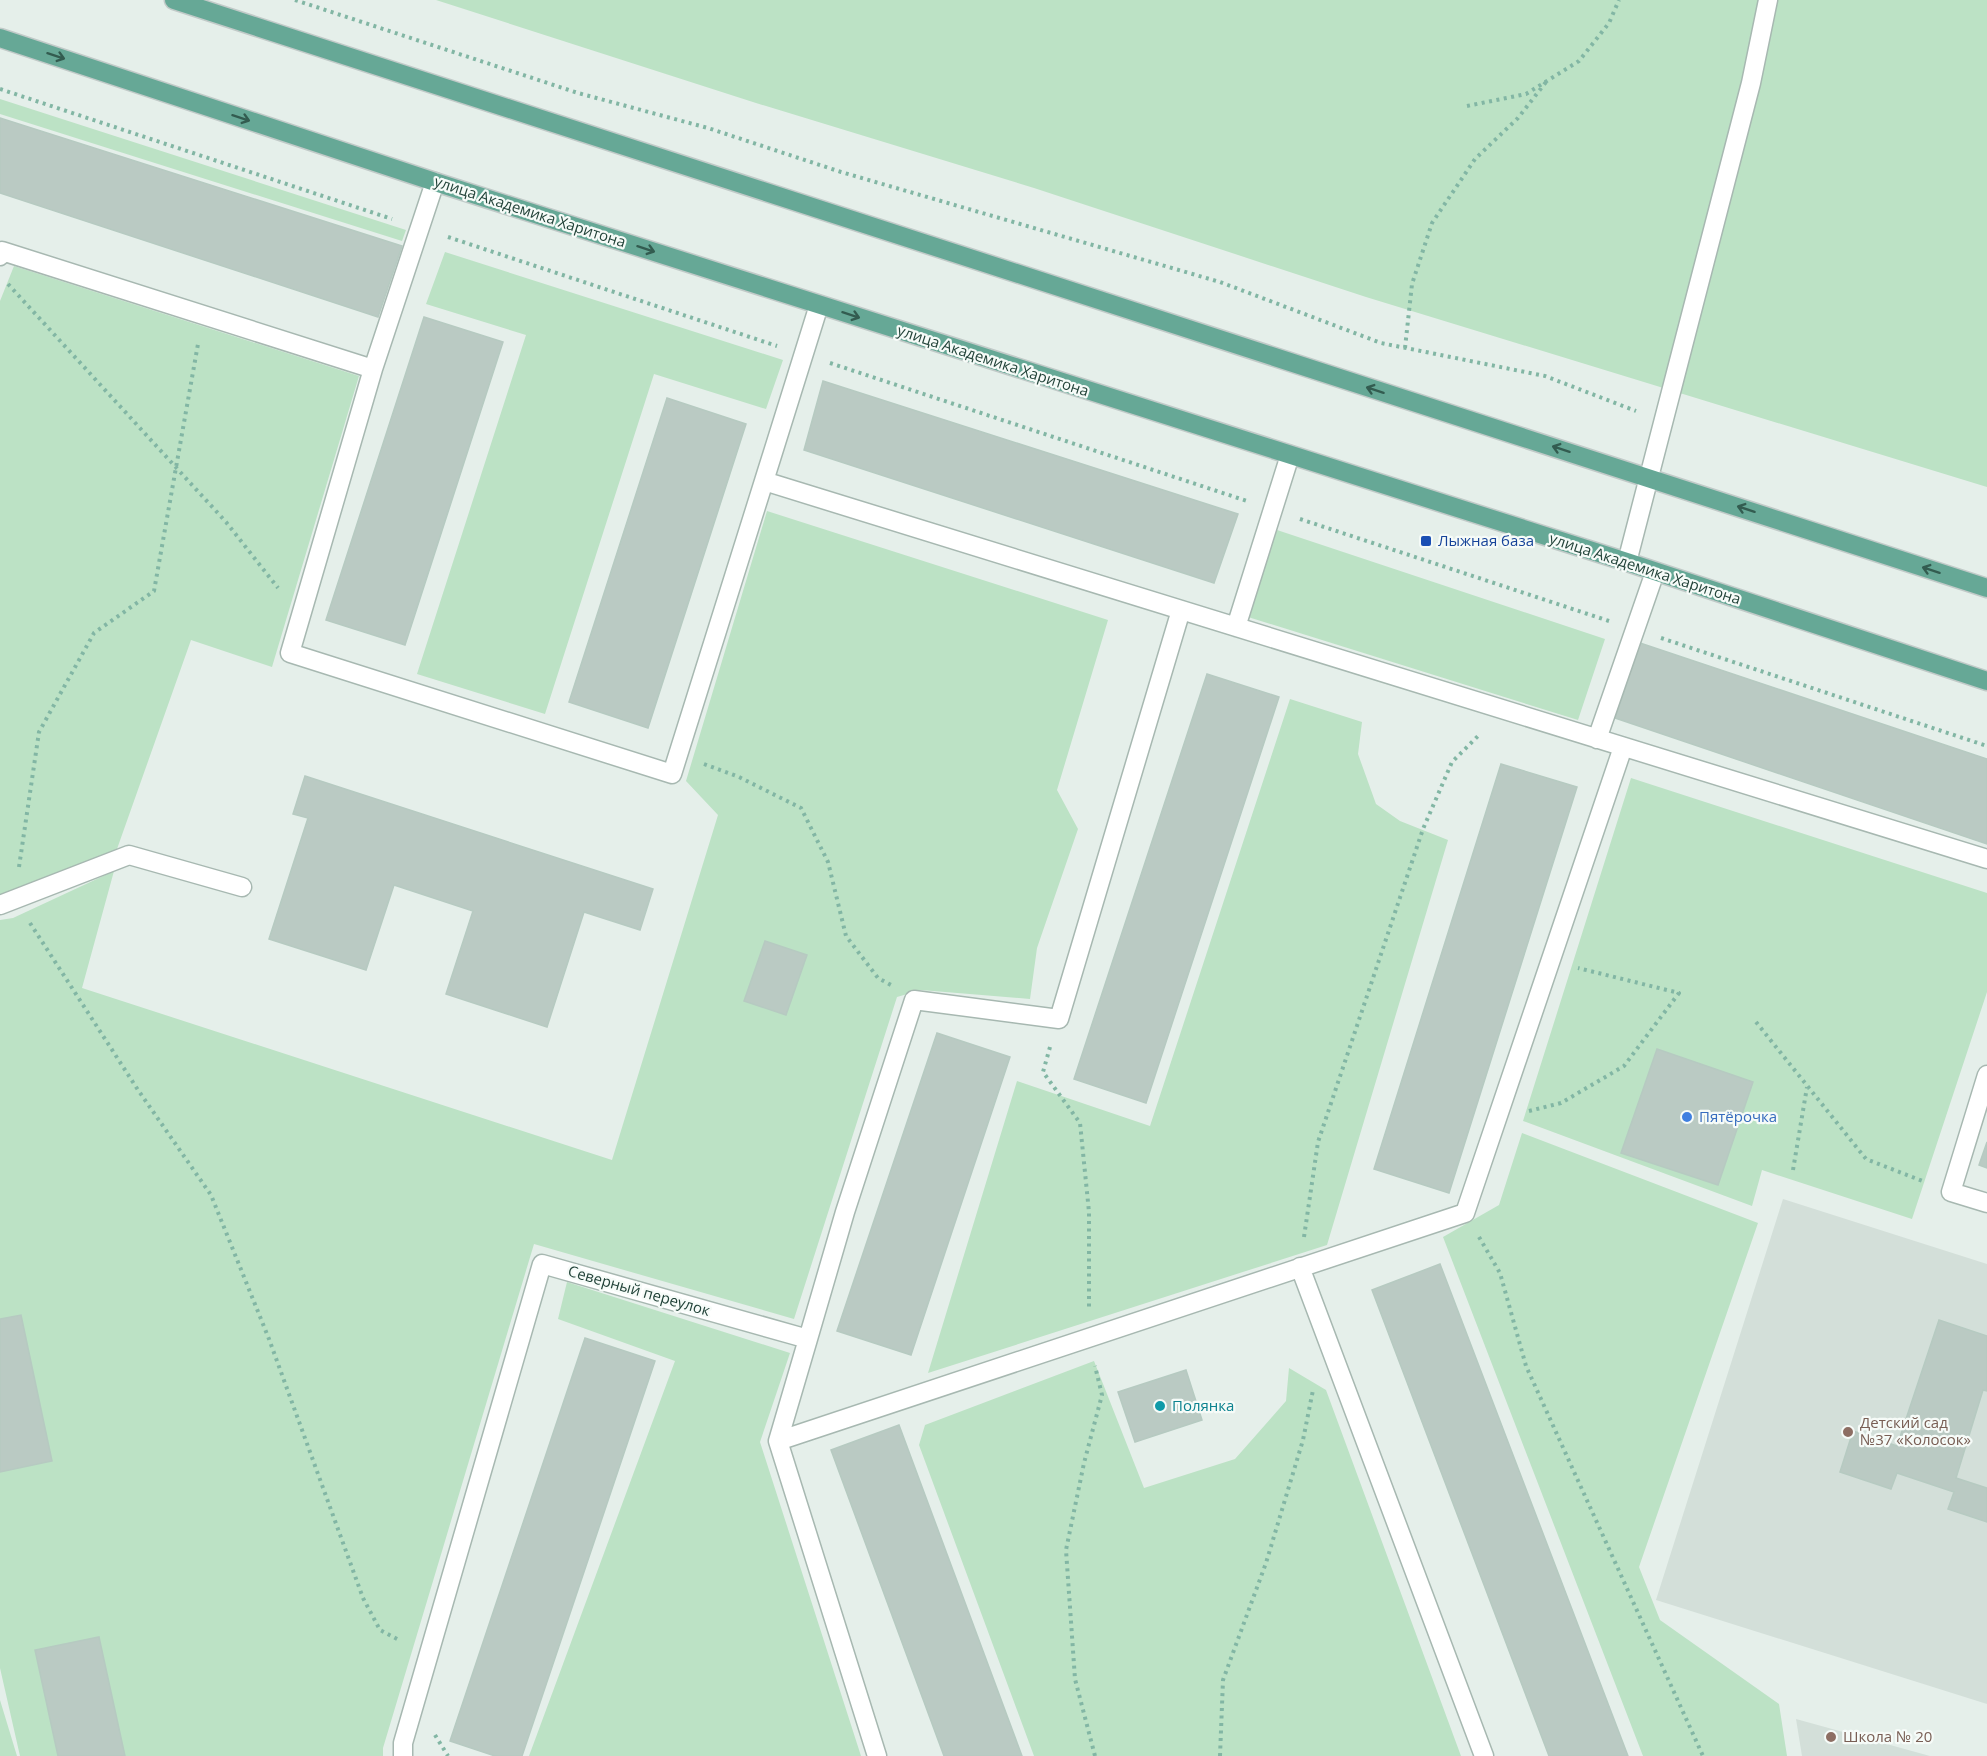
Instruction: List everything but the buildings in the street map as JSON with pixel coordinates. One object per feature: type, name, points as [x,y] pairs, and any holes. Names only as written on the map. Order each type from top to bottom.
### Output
[{"type":"main road","points":[[174,0],[1987,588]]},
{"type":"main road","name":"улица Академика Харитона","points":[[0,38],[435,182],[1627,562],[1987,681]]},
{"type":"street","points":[[1627,562],[1751,83],[1768,0]]},
{"type":"street","points":[[435,182],[374,369],[290,653],[672,774],[819,305]]},
{"type":"street","points":[[1,252],[374,369]]},
{"type":"street","points":[[1236,627],[1290,455]]},
{"type":"street","points":[[764,481],[1987,859]]},
{"type":"street","points":[[1597,739],[1654,572]]},
{"type":"street","points":[[877,1756],[778,1441],[845,1212],[914,1000],[1059,1019],[1181,610]]},
{"type":"street","points":[[778,1441],[1465,1213],[1623,747]]},
{"type":"street","points":[[7,902],[129,855],[242,888]]},
{"type":"street","points":[[1987,1075],[1951,1192],[1987,1203]]},
{"type":"street","name":"Северный переулок","points":[[403,1756],[403,1743],[542,1264],[808,1339]]},
{"type":"street","points":[[1300,1267],[1484,1756]]},
{"type":"path","points":[[295,0],[578,93],[708,128],[841,172],[1220,282],[1381,343],[1545,376],[1665,422]]},
{"type":"path","points":[[1467,106],[1526,94],[1579,62],[1609,23],[1619,0]]},
{"type":"path","points":[[1405,348],[1412,284],[1432,223],[1475,159],[1518,118],[1546,82]]},
{"type":"path","points":[[0,89],[1987,746]]},
{"type":"path","points":[[0,276],[226,522],[300,617]]},
{"type":"path","points":[[203,315],[154,591],[94,633],[39,732],[7,902],[211,1195],[269,1339],[363,1598],[380,1630],[428,1656]]},
{"type":"path","points":[[1300,1267],[1318,1142],[1424,829],[1452,762],[1503,710]]},
{"type":"path","points":[[679,755],[739,777],[801,808],[828,862],[846,936],[878,978],[914,1000]]},
{"type":"path","points":[[1497,1119],[1560,1103],[1624,1066],[1679,993],[1550,961]]},
{"type":"path","points":[[1059,1019],[1042,1072],[1080,1124],[1089,1212],[1089,1337],[1102,1395],[1084,1463],[1066,1550],[1075,1679],[1095,1756]]},
{"type":"path","points":[[1756,1022],[1866,1159],[1951,1192]]},
{"type":"path","points":[[1793,1170],[1808,1086]]},
{"type":"path","points":[[1465,1213],[1500,1273],[1526,1366],[1703,1756]]},
{"type":"path","points":[[1220,1756],[1223,1680],[1266,1563],[1303,1440],[1313,1389]]},
{"type":"shaded area","name":"Детский сад №37 «Колосок»","points":[[1783,1199],[1987,1264],[1987,1704],[1656,1600]]},
{"type":"shaded area","name":"Школа № 20","points":[[1796,1719],[1930,1756],[1802,1756]]},
{"type":"green space","points":[[436,0],[1987,0],[1987,487],[1366,297],[1034,188],[756,103]]},
{"type":"green space","points":[[0,99],[406,230],[402,241],[0,114]]},
{"type":"green space","points":[[445,252],[783,360],[766,409],[654,374],[545,714],[417,674],[526,335],[426,304]]},
{"type":"green space","points":[[14,266],[359,376],[272,667],[191,640],[117,849],[0,896],[0,301]]},
{"type":"green space","points":[[767,511],[1108,620],[1057,790],[1078,829],[1037,948],[1030,999],[921,990],[897,997],[794,1319],[534,1244],[383,1748],[383,1756],[20,1756],[0,1668],[0,920],[13,918],[114,871],[82,988],[612,1160],[718,815],[686,781]]},
{"type":"green space","points":[[1277,530],[1605,639],[1578,720],[1248,617]]},
{"type":"green space","points":[[1290,699],[1362,722],[1358,754],[1376,804],[1400,821],[1448,840],[1327,1245],[928,1373],[1017,1081],[1150,1126]]},
{"type":"green space","points":[[1631,778],[1987,893],[1987,992],[1912,1219],[1762,1170],[1752,1206],[1523,1121]]},
{"type":"green space","points":[[1522,1133],[1758,1223],[1639,1567],[1660,1620],[1779,1704],[1787,1756],[1643,1756],[1443,1237],[1499,1205]]},
{"type":"green space","points":[[567,1282],[790,1353],[760,1442],[861,1756],[529,1756],[675,1361],[558,1319]]},
{"type":"green space","points":[[1094,1361],[1144,1488],[1235,1459],[1286,1401],[1289,1368],[1326,1390],[1461,1756],[1034,1756],[919,1445],[925,1425]]},
{"type":"green space","points":[[0,1700],[17,1756],[0,1756]]},
{"type":"place","name":"Лыжная база","points":[[1426,541]]},
{"type":"place","name":"Пятёрочка","points":[[1687,1117]]},
{"type":"place","name":"Полянка","points":[[1160,1406]]},
{"type":"place","name":"Детский сад №37 «Колосок»","points":[[1848,1432]]},
{"type":"place","name":"Школа № 20","points":[[1831,1737]]}]
